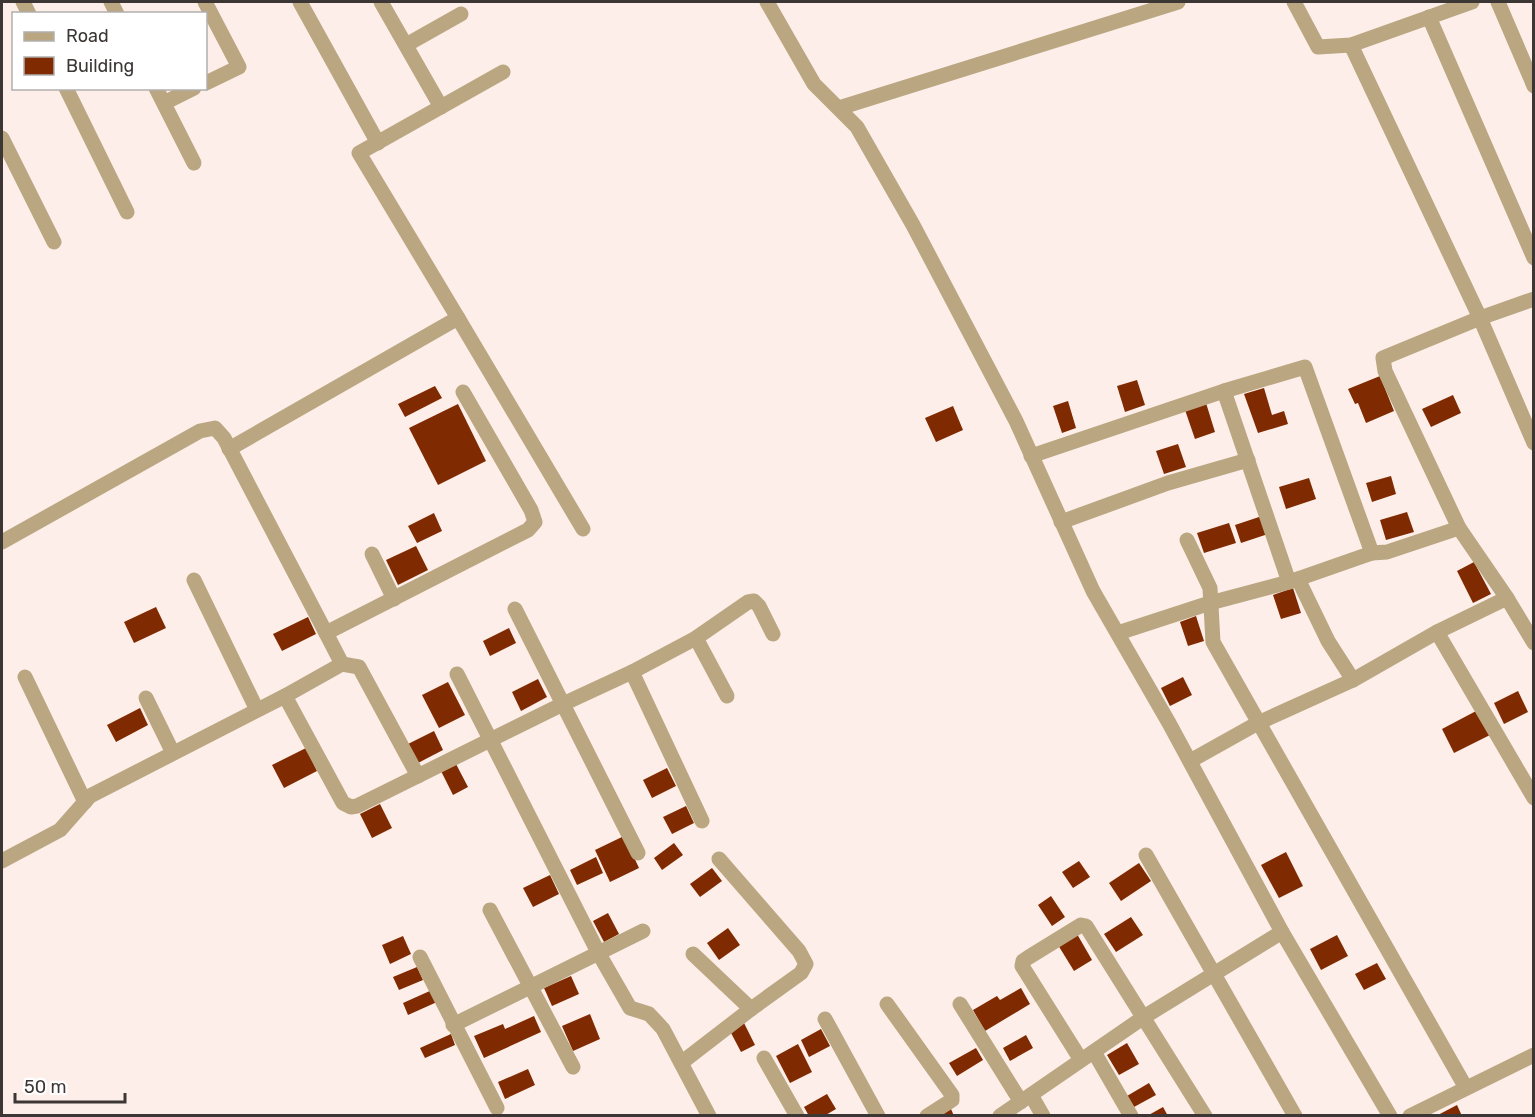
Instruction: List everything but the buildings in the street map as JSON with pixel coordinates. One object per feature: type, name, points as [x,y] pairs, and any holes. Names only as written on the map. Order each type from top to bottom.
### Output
[{"type":"street","points":[[205,2],[239,67],[207,83]]},
{"type":"street","points":[[300,2],[378,143]]},
{"type":"street","points":[[381,2],[441,107]]},
{"type":"street","points":[[767,2],[814,84],[857,127],[913,225],[1016,421],[1093,591],[1190,761],[1282,932],[1390,1116]]},
{"type":"street","points":[[839,108],[1178,2]]},
{"type":"street","points":[[1294,2],[1318,47],[1351,45],[1472,2]]},
{"type":"street","points":[[1498,2],[1533,86]]},
{"type":"street","points":[[406,45],[461,14]]},
{"type":"street","points":[[1429,17],[1533,258]]},
{"type":"street","points":[[1351,45],[1529,422],[1533,443]]},
{"type":"street","points":[[503,72],[359,153],[583,529]]},
{"type":"street","points":[[67,90],[127,212]]},
{"type":"street","points":[[157,90],[194,163]]},
{"type":"street","points":[[164,104],[190,90]]},
{"type":"street","points":[[2,138],[54,242]]},
{"type":"street","points":[[1533,300],[1480,318],[1383,358],[1385,371],[1459,528],[1507,598],[1533,642]]},
{"type":"street","points":[[229,449],[458,318]]},
{"type":"street","points":[[1030,456],[1224,391],[1305,367],[1372,553]]},
{"type":"street","points":[[1224,391],[1294,581],[1353,680]]},
{"type":"street","points":[[326,633],[528,530],[535,522],[531,510],[463,392]]},
{"type":"street","points":[[2,542],[200,432],[215,428],[229,449],[342,664]]},
{"type":"street","points":[[1061,522],[1168,483],[1248,460]]},
{"type":"street","points":[[1118,633],[1210,603],[1294,581],[1372,553],[1387,552],[1459,528]]},
{"type":"street","points":[[1187,540],[1210,588],[1213,642],[1466,1088]]},
{"type":"street","points":[[372,554],[394,599]]},
{"type":"street","points":[[194,580],[257,711]]},
{"type":"street","points":[[1190,761],[1258,723],[1353,680],[1437,632],[1507,598]]},
{"type":"street","points":[[285,696],[340,798],[347,805],[357,806],[632,672],[696,638],[743,604],[754,601],[759,606],[773,634]]},
{"type":"street","points":[[515,609],[638,853]]},
{"type":"street","points":[[1437,632],[1533,798]]},
{"type":"street","points":[[696,638],[727,696]]},
{"type":"street","points":[[2,861],[60,830],[90,796],[257,711],[342,664],[359,667],[418,776]]},
{"type":"street","points":[[632,672],[702,821]]},
{"type":"street","points":[[457,674],[599,954],[630,1008],[649,1014],[663,1029],[709,1116]]},
{"type":"street","points":[[25,677],[85,802]]},
{"type":"street","points":[[146,698],[173,753]]},
{"type":"street","points":[[1146,855],[1295,1116]]},
{"type":"street","points":[[681,1063],[801,973],[806,964],[799,951],[719,859]]},
{"type":"street","points":[[490,910],[573,1067]]},
{"type":"street","points":[[1131,1116],[1022,966],[1023,961],[1082,925],[1086,926],[1205,1116]]},
{"type":"street","points":[[453,1025],[643,931]]},
{"type":"street","points":[[1000,1116],[1144,1017],[1282,932]]},
{"type":"street","points":[[693,954],[751,1009]]},
{"type":"street","points":[[420,957],[497,1108]]},
{"type":"street","points":[[887,1004],[952,1095],[952,1100],[927,1116]]},
{"type":"street","points":[[960,1004],[1026,1099],[1042,1116]]},
{"type":"street","points":[[825,1019],[878,1116]]},
{"type":"street","points":[[1410,1116],[1533,1055]]},
{"type":"street","points":[[764,1058],[797,1116]]}]
